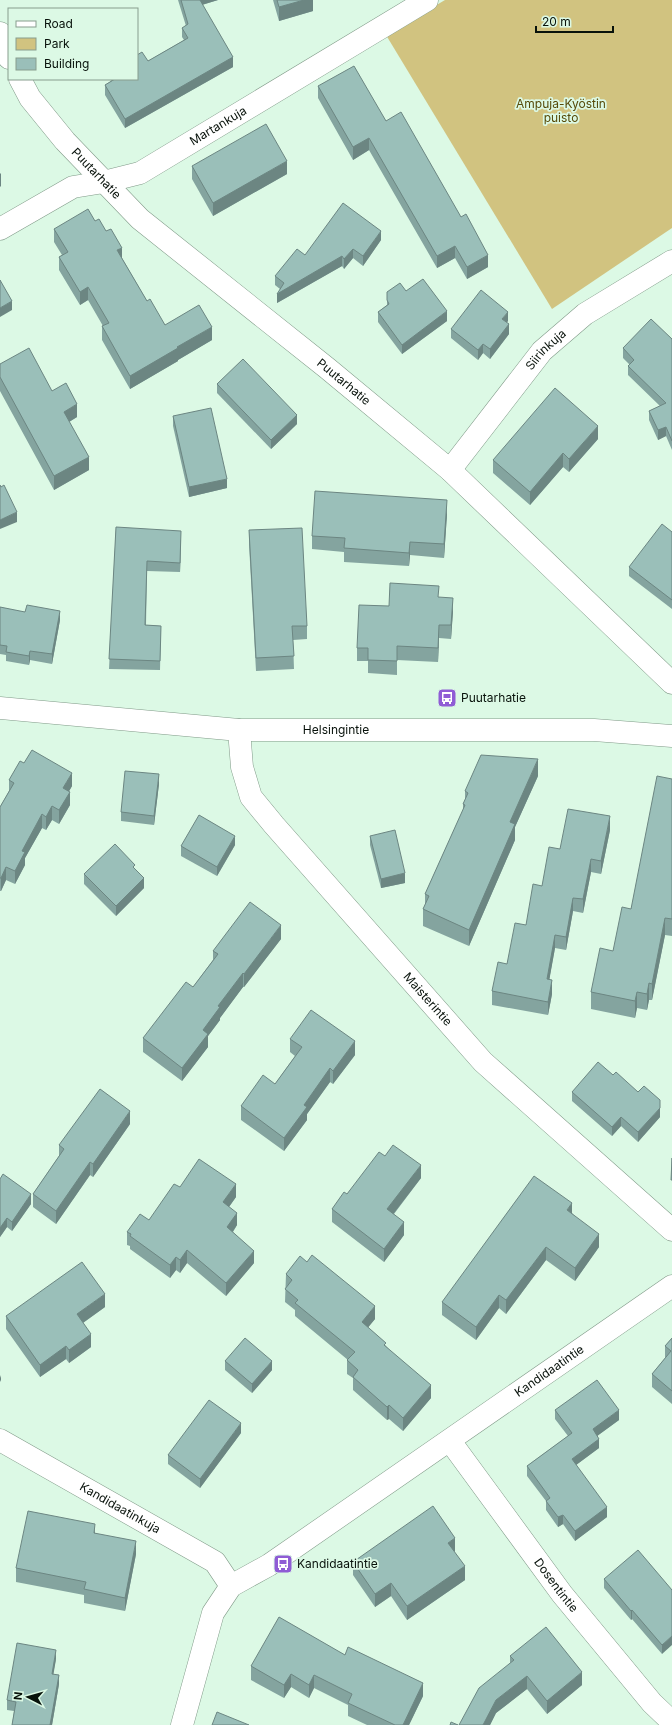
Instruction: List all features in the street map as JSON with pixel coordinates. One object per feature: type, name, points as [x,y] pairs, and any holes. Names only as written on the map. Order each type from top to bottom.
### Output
[{"type":"street","name":"Martankuja","points":[[0,229],[73,187],[104,182],[140,173],[427,0]]},
{"type":"street","points":[[0,33],[8,55]]},
{"type":"street","name":"Puutarhatie","points":[[21,80],[30,98],[65,141],[140,219],[328,368],[450,470],[672,683]]},
{"type":"street","name":"Siirinkuja","points":[[450,470],[542,351],[585,314],[672,261]]},
{"type":"street","name":"Helsingintie","points":[[0,708],[239,730],[594,730],[672,736]]},
{"type":"street","name":"Maisterintie","points":[[239,730],[242,767],[251,796],[274,825],[483,1062],[672,1230]]},
{"type":"street","name":"Kandidaatintie","points":[[182,1725],[213,1614],[231,1586],[269,1565],[672,1286]]},
{"type":"street","name":"Kandidaatinkuja","points":[[0,1440],[215,1562],[231,1586]]},
{"type":"street","name":"Dosentintie","points":[[450,1441],[562,1594],[652,1703],[672,1722]]},
{"type":"green space","name":"Ampuja-Kyöstin puisto","points":[[445,0],[672,0],[672,228],[552,309],[386,35]]},
{"type":"building","points":[[181,0],[200,0],[233,57],[125,119],[105,85],[113,80],[138,80],[138,54],[142,52],[148,61],[188,38],[182,28],[188,24]]},
{"type":"building","points":[[277,0],[304,0],[279,7]]},
{"type":"building","points":[[354,66],[386,121],[401,112],[461,217],[466,214],[488,255],[467,267],[455,246],[437,256],[369,138],[353,147],[318,86]]},
{"type":"building","points":[[266,124],[287,161],[213,203],[192,166]]},
{"type":"building","points":[[343,203],[381,231],[363,256],[353,249],[344,259],[342,256],[277,294],[284,283],[275,276],[297,249],[305,255]]},
{"type":"building","points":[[88,209],[95,221],[99,219],[106,231],[111,229],[122,248],[117,250],[147,301],[150,299],[165,325],[199,305],[212,327],[130,376],[102,326],[109,323],[88,287],[80,292],[59,257],[68,252],[54,229]]},
{"type":"building","points":[[423,279],[447,311],[402,345],[378,312],[389,304],[387,300],[387,292],[400,283],[406,291]]},
{"type":"building","points":[[0,280],[12,301],[0,308]]},
{"type":"building","points":[[481,290],[508,312],[502,319],[509,324],[490,349],[483,344],[478,350],[451,329]]},
{"type":"building","points":[[651,319],[672,339],[672,441],[666,427],[658,430],[649,411],[666,403],[628,366],[634,360],[623,348]]},
{"type":"building","points":[[29,348],[52,391],[66,383],[77,404],[64,412],[89,457],[54,476],[0,377],[0,364]]},
{"type":"building","points":[[243,359],[297,415],[271,440],[217,384]]},
{"type":"building","points":[[555,388],[598,426],[569,459],[563,453],[530,492],[493,460]]},
{"type":"building","points":[[211,408],[227,479],[189,487],[173,416]]},
{"type":"building","points":[[0,485],[1,487],[4,485],[17,512],[0,520]]},
{"type":"building","points":[[315,491],[447,500],[444,544],[410,542],[409,553],[344,548],[345,538],[312,536]]},
{"type":"building","points":[[662,524],[672,532],[672,600],[629,567]]},
{"type":"building","points":[[116,527],[181,531],[180,563],[147,561],[145,625],[161,626],[160,661],[109,659]]},
{"type":"building","points":[[302,528],[307,626],[292,626],[294,656],[256,658],[249,530]]},
{"type":"building","points":[[390,583],[439,586],[438,597],[453,598],[451,625],[439,625],[438,648],[397,646],[397,661],[368,660],[368,648],[357,648],[359,605],[389,606]]},
{"type":"building","points":[[27,605],[60,611],[52,654],[30,651],[29,656],[6,652],[7,646],[0,645],[0,607],[25,612]]},
{"type":"building","points":[[32,750],[72,773],[63,788],[70,792],[59,810],[52,806],[46,817],[42,814],[22,851],[25,852],[15,871],[6,867],[0,878],[0,807],[14,783],[9,780],[20,761],[24,763]]},
{"type":"building","points":[[481,755],[538,759],[510,822],[515,824],[469,930],[423,909],[429,896],[425,894],[465,805],[463,804],[468,793],[465,791]]},
{"type":"building","points":[[125,771],[159,774],[154,816],[121,812]]},
{"type":"building","points":[[657,776],[672,779],[672,919],[665,918],[652,984],[649,983],[647,994],[637,992],[635,1001],[591,992],[600,948],[613,951],[622,907],[631,909]]},
{"type":"building","points":[[568,809],[610,816],[601,861],[591,859],[583,899],[573,898],[566,937],[555,935],[547,979],[552,980],[548,1002],[492,991],[498,962],[507,964],[515,923],[526,925],[533,884],[542,886],[549,847],[560,849]]},
{"type":"building","points":[[199,815],[235,836],[217,867],[181,846]]},
{"type":"building","points":[[395,830],[405,873],[381,879],[370,836]]},
{"type":"building","points":[[115,844],[135,865],[133,867],[144,878],[116,906],[84,874]]},
{"type":"building","points":[[250,902],[281,925],[218,1006],[220,1007],[203,1030],[208,1034],[182,1068],[143,1038],[186,982],[193,987],[218,954],[213,951]]},
{"type":"building","points":[[311,1010],[355,1041],[333,1071],[330,1068],[304,1105],[307,1107],[284,1138],[241,1106],[263,1075],[275,1084],[302,1047],[290,1039]]},
{"type":"building","points":[[598,1062],[613,1075],[616,1072],[638,1092],[644,1086],[660,1100],[660,1108],[638,1132],[621,1117],[612,1127],[572,1092]]},
{"type":"building","points":[[100,1089],[130,1111],[93,1164],[90,1162],[56,1211],[33,1194],[64,1149],[59,1145]]},
{"type":"building","points":[[393,1145],[421,1165],[387,1209],[404,1222],[384,1249],[332,1209],[344,1192],[347,1194],[379,1152],[385,1156]]},
{"type":"building","points":[[672,1158],[672,1180],[671,1180]]},
{"type":"building","points":[[199,1159],[236,1184],[223,1202],[237,1213],[227,1227],[254,1251],[226,1283],[187,1250],[180,1260],[176,1257],[170,1265],[130,1236],[131,1234],[127,1232],[140,1214],[149,1220],[174,1184],[180,1187]]},
{"type":"building","points":[[3,1174],[31,1194],[12,1222],[7,1218],[0,1228],[0,1179]]},
{"type":"building","points":[[534,1176],[572,1203],[567,1210],[599,1234],[575,1268],[546,1247],[506,1300],[499,1295],[476,1327],[442,1302]]},
{"type":"building","points":[[312,1255],[375,1306],[362,1322],[386,1343],[384,1345],[431,1385],[403,1418],[389,1405],[387,1407],[353,1377],[358,1370],[347,1360],[355,1352],[295,1303],[298,1300],[285,1289],[292,1280],[286,1274],[300,1256],[307,1262]]},
{"type":"building","points":[[82,1262],[105,1294],[77,1314],[91,1334],[69,1350],[66,1346],[40,1365],[6,1316]]},
{"type":"building","points":[[245,1338],[272,1361],[252,1384],[225,1361]]},
{"type":"building","points":[[672,1338],[672,1391],[652,1374],[671,1351],[665,1346]]},
{"type":"building","points":[[597,1380],[619,1410],[593,1429],[599,1439],[572,1459],[607,1507],[575,1531],[563,1515],[558,1517],[546,1501],[550,1498],[527,1466],[572,1433],[555,1410]]},
{"type":"building","points":[[209,1400],[241,1423],[200,1479],[168,1455]]},
{"type":"building","points":[[433,1506],[455,1538],[448,1543],[465,1566],[407,1606],[391,1583],[375,1594],[353,1562]]},
{"type":"building","points":[[28,1511],[95,1524],[94,1533],[136,1541],[125,1598],[84,1589],[86,1582],[16,1568]]},
{"type":"building","points":[[638,1550],[672,1590],[672,1636],[662,1645],[604,1579]]},
{"type":"building","points":[[279,1617],[345,1655],[348,1647],[423,1683],[403,1725],[395,1725],[348,1703],[352,1694],[314,1675],[309,1685],[291,1674],[284,1685],[251,1666]]},
{"type":"building","points":[[546,1627],[582,1672],[547,1701],[527,1676],[496,1700],[483,1725],[459,1725],[479,1688],[514,1660],[510,1656]]},
{"type":"building","points":[[17,1643],[56,1650],[52,1674],[59,1675],[50,1725],[12,1725],[16,1702],[7,1700]]},
{"type":"building","points":[[217,1712],[249,1725],[212,1725]]},
{"type":"building","points":[[451,1722],[458,1725],[450,1725]]},
{"type":"place","name":"Puutarhatie","points":[[447,698]]},
{"type":"place","name":"Kandidaatintie","points":[[283,1564]]}]
